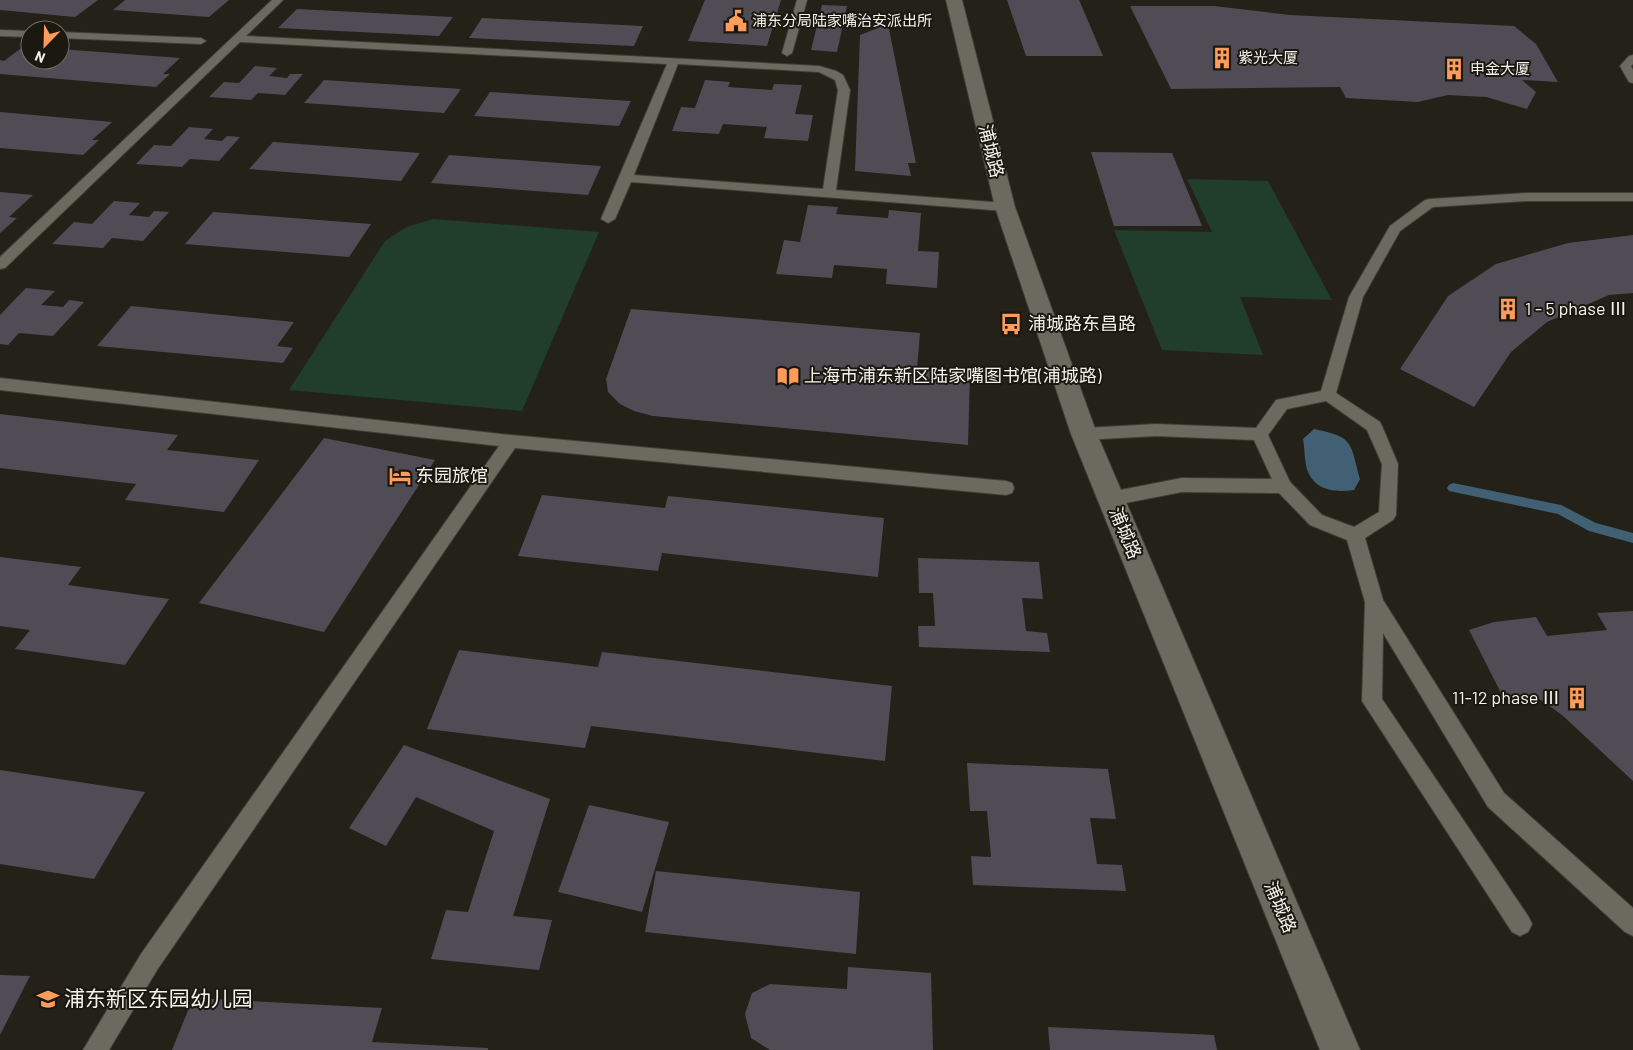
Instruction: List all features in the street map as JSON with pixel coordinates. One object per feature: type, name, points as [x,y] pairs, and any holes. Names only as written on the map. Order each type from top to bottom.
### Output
[{"type":"street","name":"浦城路","points":[[954,0],[1005,207],[1084,434],[1340,1050]]},
{"type":"lane","points":[[0,265],[278,0]]},
{"type":"lane","points":[[788,52],[802,0]]},
{"type":"lane","points":[[0,32],[20,33]]},
{"type":"lane","points":[[70,35],[200,41]]},
{"type":"lane","points":[[237,39],[674,61],[830,71],[839,76],[844,90],[829,193]]},
{"type":"lane","points":[[1633,58],[1625,66],[1633,80]]},
{"type":"lane","points":[[608,219],[674,61]]},
{"type":"lane","points":[[626,178],[1005,207]]},
{"type":"lane","points":[[1328,395],[1356,297],[1395,229],[1430,203],[1527,197],[1633,197]]},
{"type":"lane","points":[[0,384],[512,441],[1006,488]]},
{"type":"lane","points":[[1260,434],[1282,404],[1328,395],[1374,426],[1390,464],[1387,515],[1355,535]]},
{"type":"lane","points":[[1084,434],[1156,430],[1260,434]]},
{"type":"lane","points":[[1260,434],[1283,486],[1316,520],[1355,535]]},
{"type":"lane","points":[[95,1050],[149,962],[512,441]]},
{"type":"lane","points":[[1110,499],[1182,485],[1283,486]]},
{"type":"lane","points":[[1355,535],[1374,602],[1496,800],[1633,924]]},
{"type":"lane","points":[[1374,602],[1372,701],[1520,924]]},
{"type":"lane","points":[[1610,903],[1633,907]]},
{"type":"green space","points":[[1187,179],[1268,181],[1332,300],[1240,297],[1263,355],[1162,350],[1114,230],[1212,232]]},
{"type":"green space","points":[[433,219],[599,232],[522,411],[289,390],[385,241],[406,227]]},
{"type":"water","points":[[1314,429],[1337,435],[1348,443],[1352,449],[1360,479],[1354,490],[1335,491],[1323,488],[1309,474],[1306,466],[1303,439]]},
{"type":"building","points":[[0,0],[98,0],[75,17],[0,10]]},
{"type":"building","points":[[125,0],[229,0],[209,17],[113,10]]},
{"type":"building","name":"浦东分局陆家嘴治安派出所","points":[[705,0],[781,0],[767,46],[688,41]]},
{"type":"building","points":[[1007,0],[1079,0],[1103,56],[1026,56]]},
{"type":"building","points":[[822,5],[847,6],[837,52],[811,50]]},
{"type":"building","points":[[1130,6],[1214,6],[1290,15],[1514,26],[1536,44],[1558,82],[1522,80],[1536,92],[1527,109],[1486,97],[1448,95],[1418,102],[1346,98],[1340,87],[1171,89]]},
{"type":"building","points":[[297,9],[453,17],[439,36],[278,28]]},
{"type":"building","points":[[482,18],[643,26],[634,46],[469,38]]},
{"type":"building","points":[[888,24],[916,163],[908,163],[911,176],[855,171],[860,35]]},
{"type":"building","points":[[20,49],[20,70],[70,70],[70,50],[180,58],[163,74],[170,74],[156,87],[0,74],[0,60],[4,61]]},
{"type":"building","points":[[255,66],[277,68],[269,76],[287,78],[290,74],[303,74],[285,95],[258,93],[251,100],[209,97],[224,82],[239,83]]},
{"type":"building","points":[[324,80],[461,89],[444,113],[304,103]]},
{"type":"building","points":[[705,80],[730,82],[728,87],[772,90],[774,84],[802,85],[795,114],[813,115],[808,141],[764,138],[767,127],[723,124],[719,134],[672,131],[681,107],[695,108]]},
{"type":"building","points":[[490,92],[631,101],[619,126],[474,116]]},
{"type":"building","points":[[0,112],[112,122],[92,140],[99,140],[83,155],[0,148]]},
{"type":"building","points":[[189,127],[213,129],[204,139],[222,141],[227,136],[240,137],[219,161],[190,159],[182,167],[136,164],[154,145],[171,146]]},
{"type":"building","points":[[273,142],[420,153],[401,181],[249,169]]},
{"type":"building","points":[[1091,152],[1172,153],[1202,226],[1114,226]]},
{"type":"building","points":[[449,155],[601,166],[588,195],[431,183]]},
{"type":"building","points":[[0,192],[33,195],[9,217],[17,218],[0,233]]},
{"type":"building","points":[[114,201],[140,203],[129,215],[149,217],[154,211],[169,212],[143,241],[112,238],[103,248],[52,244],[74,222],[92,224]]},
{"type":"building","points":[[808,205],[838,207],[836,214],[888,218],[889,210],[921,213],[918,251],[939,252],[937,288],[886,284],[887,269],[834,265],[832,278],[776,274],[784,240],[800,242]]},
{"type":"building","points":[[213,212],[371,224],[349,257],[185,244]]},
{"type":"building","name":"1 - 5 phase Ⅲ","points":[[1633,235],[1633,293],[1609,295],[1547,322],[1511,352],[1474,407],[1400,369],[1448,296],[1496,264],[1568,243]]},
{"type":"building","points":[[26,288],[55,291],[41,305],[63,307],[69,300],[84,302],[53,336],[19,333],[8,345],[0,344],[0,315]]},
{"type":"building","points":[[131,306],[294,322],[277,346],[293,348],[283,363],[97,346]]},
{"type":"building","name":"上海市浦东新区陆家嘴图书馆(浦城路)","points":[[631,309],[920,333],[917,369],[970,374],[968,445],[653,416],[634,411],[620,404],[608,392],[606,379]]},
{"type":"building","points":[[0,414],[178,435],[167,450],[259,460],[224,512],[125,500],[136,484],[0,468]]},
{"type":"building","points":[[324,438],[435,460],[324,632],[199,603]]},
{"type":"building","points":[[542,495],[665,508],[668,496],[884,518],[878,577],[662,553],[658,571],[518,556]]},
{"type":"building","points":[[0,557],[81,567],[68,585],[169,599],[125,665],[15,649],[30,630],[0,626]]},
{"type":"building","points":[[918,558],[1039,562],[1043,599],[1022,598],[1026,631],[1047,633],[1050,652],[919,647],[918,626],[935,626],[933,593],[919,593]]},
{"type":"building","name":"11-12 phase Ⅲ","points":[[1633,611],[1633,781],[1562,715],[1541,700],[1502,695],[1469,630],[1494,622],[1536,617],[1547,636],[1607,630],[1597,613]]},
{"type":"building","points":[[459,650],[598,667],[602,652],[892,686],[885,761],[591,726],[585,748],[427,729]]},
{"type":"building","points":[[404,745],[550,799],[513,916],[552,920],[539,970],[431,959],[446,910],[468,912],[494,831],[416,797],[386,846],[349,828]]},
{"type":"building","points":[[967,763],[1108,769],[1116,819],[1090,818],[1097,864],[1122,865],[1126,891],[973,885],[971,856],[991,857],[987,811],[970,811]]},
{"type":"building","points":[[0,770],[145,792],[94,879],[0,864]]},
{"type":"building","points":[[589,805],[669,822],[642,912],[558,892]]},
{"type":"building","points":[[656,871],[860,892],[856,954],[645,932]]},
{"type":"building","points":[[848,967],[931,973],[933,1050],[770,1050],[751,1038],[745,1014],[752,993],[770,984],[847,989]]},
{"type":"building","points":[[0,975],[30,976],[0,1035]]},
{"type":"building","points":[[193,998],[382,1008],[372,1042],[488,1048],[488,1050],[172,1050]]},
{"type":"building","points":[[1048,1027],[1214,1035],[1217,1050],[1050,1050]]},
{"type":"waterway","points":[[1453,488],[1561,510],[1593,527],[1633,538]]},
{"type":"place","name":"浦东分局陆家嘴治安派出所","points":[[736,21]]},
{"type":"place","name":"紫光大厦","points":[[1222,58]]},
{"type":"place","name":"申金大厦","points":[[1454,69]]},
{"type":"place","name":"1 - 5 phase Ⅲ","points":[[1508,309]]},
{"type":"place","name":"浦城路东昌路","points":[[1011,324]]},
{"type":"place","name":"上海市浦东新区陆家嘴图书馆(浦城路)","points":[[788,376]]},
{"type":"place","name":"东园旅馆","points":[[400,476]]},
{"type":"place","name":"11-12 phase Ⅲ","points":[[1577,698]]},
{"type":"place","name":"浦东新区东园幼儿园","points":[[48,999]]}]
